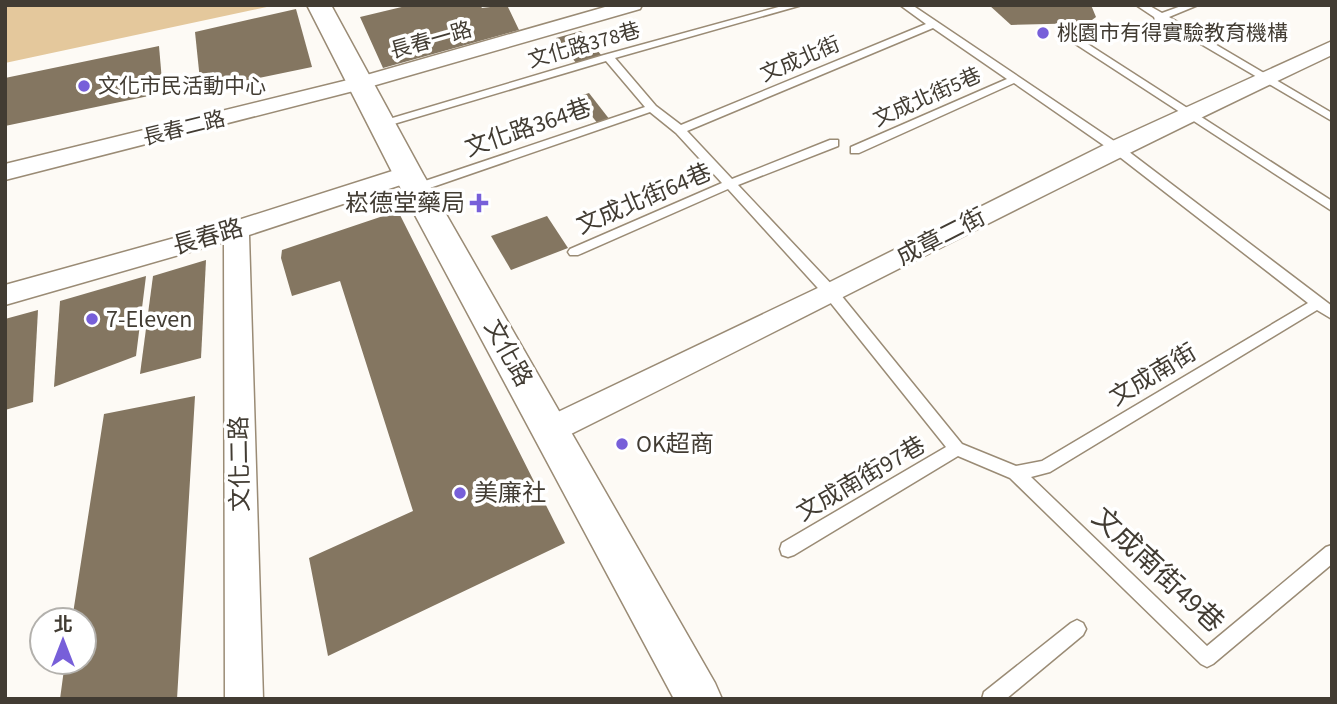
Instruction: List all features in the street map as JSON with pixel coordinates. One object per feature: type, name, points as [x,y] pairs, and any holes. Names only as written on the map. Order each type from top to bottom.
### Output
[{"type":"street","name":"文化路","points":[[319,5],[699,699]]},
{"type":"street","name":"長春一路","points":[[362,83],[633,5]]},
{"type":"street","name":"成章二街","points":[[551,430],[831,293],[1116,148],[1332,47]]},
{"type":"street","name":"長春二路","points":[[5,172],[362,83]]},
{"type":"street","name":"長春路","points":[[5,295],[413,181]]},
{"type":"street","name":"文化二路","points":[[236,230],[244,699]]},
{"type":"lane","name":"文化路378巷","points":[[383,124],[608,57],[797,5]]},
{"type":"lane","points":[[905,5],[1116,148],[1332,314]]},
{"type":"lane","points":[[1141,5],[1158,18],[1332,118]]},
{"type":"lane","points":[[1158,18],[1194,5]]},
{"type":"lane","name":"文成北街","points":[[680,130],[934,24]]},
{"type":"lane","points":[[1077,41],[1332,207]]},
{"type":"lane","points":[[608,57],[652,108],[680,130],[831,293],[957,449],[1016,473]]},
{"type":"lane","name":"文成北街5巷","points":[[855,150],[1015,79]]},
{"type":"lane","name":"文化路364巷","points":[[413,181],[652,108]]},
{"type":"lane","name":"文成北街64巷","points":[[574,252],[730,184],[834,143]]},
{"type":"lane","name":"文成南街","points":[[1016,473],[1045,467],[1318,303]]},
{"type":"lane","name":"文成南街97巷","points":[[788,549],[957,449]]},
{"type":"lane","name":"文成南街49巷","points":[[1016,473],[1207,658],[1332,553]]},
{"type":"lane","points":[[991,699],[1077,629]]},
{"type":"shaded area","points":[[5,5],[276,5],[5,63]]},
{"type":"building","points":[[410,5],[480,5],[482,8],[507,5],[519,30],[383,68],[360,17]]},
{"type":"building","points":[[989,5],[1091,5],[1096,17],[1088,23],[1011,25]]},
{"type":"building","points":[[296,9],[312,67],[201,90],[195,32]]},
{"type":"building","points":[[581,31],[602,56],[577,64],[556,38]]},
{"type":"building","name":"文化市民活動中心","points":[[159,46],[163,93],[5,126],[5,78]]},
{"type":"building","points":[[589,93],[610,120],[598,124],[577,97]]},
{"type":"building","points":[[398,211],[565,543],[328,656],[309,558],[413,511],[340,281],[292,296],[281,258],[282,250]]},
{"type":"building","points":[[547,216],[568,248],[511,270],[491,236]]},
{"type":"building","points":[[206,260],[201,358],[140,374],[153,276]]},
{"type":"building","points":[[146,276],[136,356],[54,387],[60,301]]},
{"type":"building","points":[[38,310],[33,402],[5,410],[5,319]]},
{"type":"building","points":[[195,396],[177,699],[60,699],[63,676],[98,676],[98,606],[74,606],[104,414]]},
{"type":"place","name":"桃園市有得實驗教育機構","points":[[1043,33]]},
{"type":"place","name":"文化市民活動中心","points":[[84,86]]},
{"type":"place","name":"崧德堂藥局","points":[[479,203]]},
{"type":"place","name":"7-Eleven","points":[[92,319]]},
{"type":"place","name":"OK超商","points":[[622,444]]},
{"type":"place","name":"美廉社","points":[[460,493]]}]
